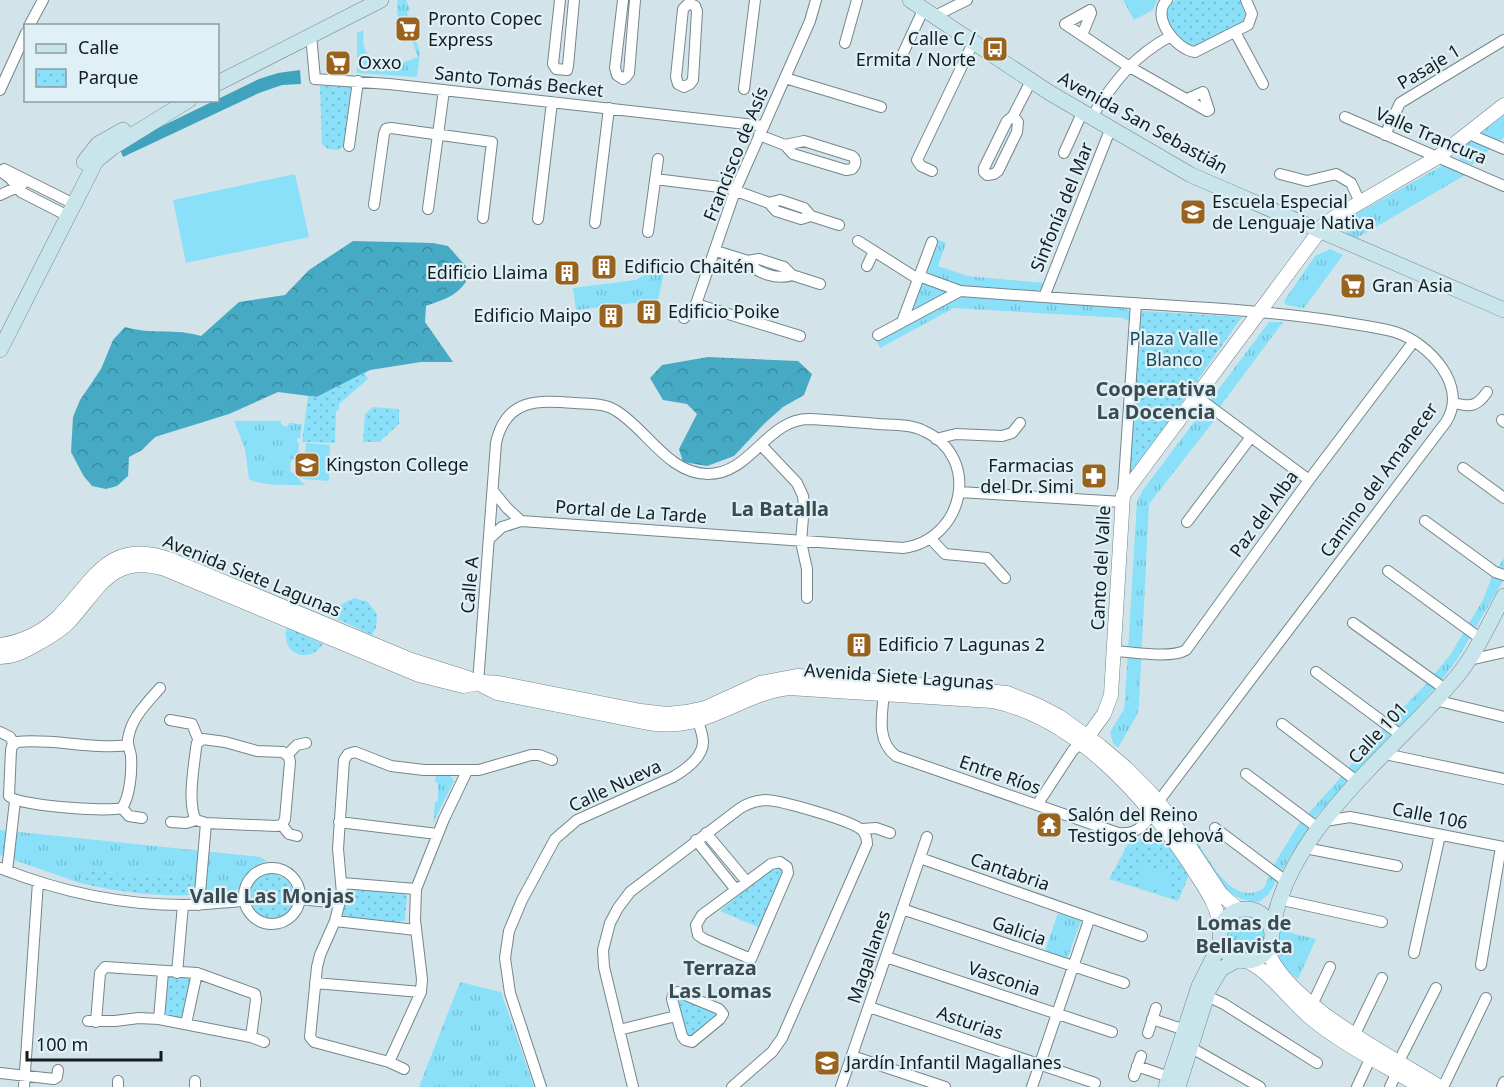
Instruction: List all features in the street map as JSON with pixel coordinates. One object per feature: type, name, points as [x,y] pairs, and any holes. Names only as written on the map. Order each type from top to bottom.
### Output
[{"type":"main road","points":[[219,82],[381,0]]},
{"type":"main road","name":"Avenida San Sebastián","points":[[910,0],[1031,81],[1110,130],[1207,183],[1504,310]]},
{"type":"main road","points":[[66,207],[88,156],[98,144],[174,102]]},
{"type":"main road","points":[[0,328],[66,207],[101,155],[186,102]]},
{"type":"main road","points":[[0,350],[46,259],[74,225],[78,212],[66,207]]},
{"type":"main road","name":"Calle 101","points":[[1272,933],[1280,897],[1305,848],[1320,825],[1440,695],[1469,660],[1504,596]]},
{"type":"main road","points":[[1171,1084],[1201,980],[1226,918],[1280,897]]},
{"type":"main road","points":[[1171,1084],[1190,1047],[1207,996],[1219,972],[1228,964],[1260,957],[1271,942],[1272,933],[1264,916],[1245,910]]},
{"type":"main road","points":[[1220,937],[1228,954],[1242,960]]},
{"type":"street","points":[[30,24],[41,0]]},
{"type":"street","points":[[560,0],[553,64],[556,69],[563,71],[567,70],[568,66],[574,0]]},
{"type":"street","points":[[623,0],[615,68],[617,75],[623,79],[629,73],[635,0]]},
{"type":"street","points":[[744,89],[755,0]]},
{"type":"street","name":"Francisco de Asís","points":[[684,318],[696,304],[735,191],[810,21],[816,0]]},
{"type":"street","points":[[845,43],[857,0]]},
{"type":"street","points":[[899,62],[930,12],[968,0]]},
{"type":"street","points":[[1167,0],[1162,5],[1161,15],[1171,36],[1178,45],[1195,52],[1248,25],[1251,20],[1251,11],[1246,0]]},
{"type":"street","points":[[685,2],[692,4],[697,11],[693,80],[684,87],[678,84],[676,77],[685,2]]},
{"type":"street","points":[[1235,32],[1263,84]]},
{"type":"street","name":"Santo Tomás Becket","points":[[311,34],[315,79],[358,81],[609,108],[761,131],[785,145]]},
{"type":"street","points":[[1082,35],[1128,66],[1187,99]]},
{"type":"street","points":[[1064,153],[1087,115],[1128,66],[1149,48],[1171,36]]},
{"type":"street","points":[[0,90],[24,37]]},
{"type":"street","name":"Pasaje 1","points":[[1385,135],[1400,103],[1504,40]]},
{"type":"street","points":[[932,171],[921,166],[917,160],[973,43]]},
{"type":"street","points":[[785,78],[881,107]]},
{"type":"street","points":[[349,146],[358,81]]},
{"type":"street","points":[[1013,116],[1018,122],[1017,132],[998,171],[987,175],[984,168],[1007,121],[1013,116],[1031,81]]},
{"type":"street","points":[[428,209],[444,90]]},
{"type":"street","points":[[538,219],[552,102]]},
{"type":"street","name":"Canto del Valle","points":[[1037,805],[1073,750],[1085,740],[1110,702],[1123,499],[1319,230],[1331,219],[1438,157],[1504,105]]},
{"type":"street","points":[[596,223],[609,108]]},
{"type":"street","name":"Valle Trancura","points":[[1345,117],[1504,186]]},
{"type":"street","points":[[374,205],[384,134],[386,129],[391,128],[492,142],[483,218]]},
{"type":"street","name":"Sinfonía del Mar","points":[[1044,297],[1110,130]]},
{"type":"street","points":[[1468,134],[1504,149]]},
{"type":"street","points":[[804,141],[852,156],[856,164],[852,169],[846,170],[793,154],[785,145],[804,141]]},
{"type":"street","points":[[648,232],[658,159]]},
{"type":"street","points":[[3,171],[34,183],[66,207]]},
{"type":"street","points":[[3,171],[23,194],[66,207]]},
{"type":"street","points":[[1280,174],[1307,182],[1336,174],[1351,183],[1360,202]]},
{"type":"street","points":[[16,188],[17,180],[22,177]]},
{"type":"street","points":[[656,179],[719,186],[769,203],[777,200],[807,209],[811,216],[839,225]]},
{"type":"street","points":[[0,195],[34,183]]},
{"type":"street","name":"Camino del Amanecer","points":[[858,241],[919,277],[960,291],[1259,311],[1383,329],[1414,341],[1434,358],[1444,372],[1452,389],[1454,403],[1446,422],[1156,808]]},
{"type":"street","points":[[902,322],[933,242]]},
{"type":"street","points":[[716,251],[748,261],[756,270],[783,278],[792,275],[820,284]]},
{"type":"street","points":[[867,266],[874,251]]},
{"type":"street","points":[[878,335],[960,291]]},
{"type":"street","points":[[959,492],[1123,499],[1136,303]]},
{"type":"street","points":[[696,304],[800,336]]},
{"type":"street","name":"Paz del Alba","points":[[1115,651],[1170,654],[1186,650],[1309,480],[1414,341]]},
{"type":"street","points":[[1454,403],[1473,406],[1487,392]]},
{"type":"street","points":[[1196,396],[1309,480]]},
{"type":"street","points":[[490,538],[502,527],[521,521],[493,491],[495,450],[500,430],[514,412],[526,404],[537,401],[599,405],[611,408],[670,458],[696,472],[710,474],[728,470],[783,426],[802,419],[910,426],[936,439],[953,461],[958,476],[959,492],[956,506],[942,530],[931,539],[945,554],[987,558],[1005,578]]},
{"type":"street","points":[[936,439],[956,434],[1002,436],[1012,433],[1020,423]]},
{"type":"street","points":[[1187,522],[1251,437]]},
{"type":"street","points":[[761,445],[802,491],[804,505],[801,542],[807,570],[807,598]]},
{"type":"street","points":[[1463,468],[1504,498]]},
{"type":"street","name":"Calle A","points":[[478,683],[493,491]]},
{"type":"street","name":"Portal de La Tarde","points":[[521,521],[903,548],[931,539]]},
{"type":"street","points":[[1425,521],[1495,572],[1504,575]]},
{"type":"street","name":"Avenida Siete Lagunas","points":[[0,645],[41,636],[62,628],[109,575],[131,566],[149,565],[172,571],[419,675],[455,685],[499,683],[654,713],[696,715],[760,683],[788,677],[817,682],[1007,693],[1052,713],[1085,740],[1126,768],[1221,894],[1245,910]]},
{"type":"street","points":[[1388,571],[1481,639]]},
{"type":"street","points":[[1504,596],[1504,602]]},
{"type":"street","points":[[1353,624],[1440,695],[1504,717]]},
{"type":"street","name":"Avenida Siete Lagunas","points":[[0,657],[17,654],[41,636]]},
{"type":"street","points":[[1469,660],[1504,652]]},
{"type":"street","points":[[1316,672],[1402,736]]},
{"type":"street","name":"Entre Ríos","points":[[886,687],[882,733],[888,748],[896,756],[1126,834],[1140,828],[1156,808]]},
{"type":"street","points":[[122,808],[128,793],[131,763],[128,745],[129,732],[136,716],[160,688]]},
{"type":"street","name":"Calle Nueva","points":[[542,1087],[506,977],[507,941],[522,900],[549,846],[561,832],[577,820],[673,777],[686,768],[699,754],[704,742],[696,715]]},
{"type":"street","points":[[170,720],[192,724],[199,741]]},
{"type":"street","points":[[1282,724],[1358,782]]},
{"type":"street","points":[[0,732],[10,737],[14,744]]},
{"type":"street","points":[[199,741],[212,740],[257,751],[283,752],[287,755],[290,762],[285,819],[282,825]]},
{"type":"street","points":[[128,745],[106,747],[20,741],[14,744],[11,750],[4,869],[38,882],[98,897],[183,905],[244,900]]},
{"type":"street","points":[[199,741],[196,745],[193,815],[201,821]]},
{"type":"street","points":[[287,755],[297,745],[306,743]]},
{"type":"street","points":[[404,1069],[389,1062],[312,1041],[310,1034],[320,955],[336,921],[342,883],[338,849],[344,760],[348,754],[355,752],[382,763],[409,769],[467,771],[491,767],[531,755],[539,755],[552,760]]},
{"type":"street","points":[[1385,754],[1504,780]]},
{"type":"street","points":[[389,1062],[421,992],[423,980],[414,910],[416,889],[437,834],[467,771]]},
{"type":"street","points":[[1246,774],[1320,825]]},
{"type":"street","points":[[1347,794],[1346,808],[1350,817]]},
{"type":"street","points":[[8,800],[68,808],[122,808],[129,816],[142,818]]},
{"type":"street","points":[[633,1087],[604,967],[605,940],[610,923],[630,892],[706,832],[744,806],[756,801],[768,800],[803,808],[862,830],[874,828],[890,833]]},
{"type":"street","name":"Avenida Siete Lagunas","points":[[1156,808],[1168,832],[1217,911],[1220,937]]},
{"type":"street","name":"Calle 106","points":[[1320,825],[1350,817],[1502,847]]},
{"type":"street","points":[[199,904],[201,821]]},
{"type":"street","points":[[171,822],[201,821],[282,825]]},
{"type":"street","points":[[339,822],[437,834]]},
{"type":"street","points":[[282,825],[289,834],[297,836]]},
{"type":"street","points":[[1215,828],[1287,882]]},
{"type":"street","points":[[732,1087],[772,1052],[782,1038],[865,847],[867,840],[862,830]]},
{"type":"street","points":[[706,832],[747,882]]},
{"type":"street","points":[[1414,953],[1440,835]]},
{"type":"street","name":"Magallanes","points":[[841,1087],[927,837]]},
{"type":"street","points":[[696,840],[736,890]]},
{"type":"street","points":[[1481,965],[1502,847]]},
{"type":"street","points":[[1305,848],[1397,866]]},
{"type":"street","name":"Cantabria","points":[[920,858],[1142,936]]},
{"type":"street","points":[[774,862],[783,863],[788,870],[751,959],[704,939],[698,935],[696,928],[699,918],[747,882],[774,862]]},
{"type":"street","points":[[274,868],[294,879],[299,889],[300,899],[292,916],[281,923],[269,925],[252,917],[248,912],[244,900],[244,889],[249,879],[263,870],[274,868]]},
{"type":"street","points":[[24,1082],[38,882]]},
{"type":"street","points":[[342,883],[416,889]]},
{"type":"street","points":[[1280,897],[1287,901],[1382,922]]},
{"type":"street","points":[[300,899],[339,903]]},
{"type":"street","points":[[177,973],[183,905]]},
{"type":"street","name":"Galicia","points":[[902,909],[1124,983]]},
{"type":"street","points":[[1032,1087],[1088,923],[1087,918]]},
{"type":"street","points":[[336,921],[416,930]]},
{"type":"street","points":[[1267,950],[1278,970],[1312,1005],[1355,1034],[1421,1087]]},
{"type":"street","name":"Vasconia","points":[[886,957],[1112,1032]]},
{"type":"street","points":[[1242,960],[1263,971],[1285,995],[1321,1026],[1371,1057],[1442,1087],[1486,998]]},
{"type":"street","points":[[251,1038],[255,993],[197,973],[109,966],[103,968],[100,973],[92,1021],[159,1019],[264,1042]]},
{"type":"street","points":[[1312,1005],[1330,967]]},
{"type":"street","points":[[159,1019],[163,972]]},
{"type":"street","points":[[186,1024],[197,973]]},
{"type":"street","points":[[1355,1034],[1382,978]]},
{"type":"street","points":[[315,983],[421,992]]},
{"type":"street","points":[[1390,1087],[1436,988]]},
{"type":"street","points":[[678,992],[719,1009],[723,1014],[720,1020],[690,1042],[683,1039],[676,1016],[672,996],[678,992]]},
{"type":"street","points":[[1207,996],[1317,1063]]},
{"type":"street","name":"Asturias","points":[[869,1007],[1095,1083]]},
{"type":"street","points":[[1148,1033],[1154,1014],[1185,1030]]},
{"type":"street","points":[[619,1030],[676,1016]]},
{"type":"street","points":[[1190,1047],[1260,1087]]},
{"type":"street","points":[[852,1056],[945,1087]]},
{"type":"street","points":[[1357,1087],[1371,1057]]},
{"type":"street","points":[[1137,1066],[1171,1084]]},
{"type":"street","points":[[0,1073],[24,1082],[55,1079],[58,1070]]},
{"type":"street","points":[[1502,1087],[1504,1082]]},
{"type":"green space","points":[[398,0],[406,0],[410,10],[407,12],[420,53],[417,77],[357,73],[357,33],[364,30],[365,50],[389,68],[418,57],[412,40],[407,41],[401,26],[397,10]]},
{"type":"green space","points":[[1123,0],[1157,0],[1153,10],[1134,20]]},
{"type":"green space","points":[[1176,0],[1240,0],[1245,14],[1243,22],[1199,46],[1192,45],[1177,35],[1168,20],[1167,12]]},
{"type":"green space","points":[[320,86],[353,87],[345,145],[338,150],[328,149],[322,144]]},
{"type":"green space","points":[[1504,112],[1504,137],[1472,165],[1460,160],[1457,155],[1459,148]]},
{"type":"green space","points":[[1443,165],[1467,174],[1355,239],[1348,236],[1345,226],[1349,218]]},
{"type":"green space","points":[[295,174],[309,237],[186,263],[173,200]]},
{"type":"green space","points":[[936,239],[946,243],[938,266],[967,276],[1044,283],[1041,289],[1035,292],[962,286],[927,272],[925,269]]},
{"type":"green space","points":[[353,241],[433,243],[448,246],[471,272],[458,291],[426,306],[425,322],[453,362],[421,362],[370,370],[317,397],[278,392],[229,414],[155,437],[142,450],[129,457],[128,476],[117,486],[106,489],[92,486],[83,475],[71,452],[73,417],[80,400],[101,369],[113,340],[125,327],[201,336],[239,302],[285,295],[309,270]]},
{"type":"green space","points":[[1330,249],[1343,255],[1304,308],[1286,305],[1284,301],[1315,256]]},
{"type":"green space","points":[[650,261],[666,264],[658,300],[576,310],[573,288],[636,280],[647,273]]},
{"type":"green space","points":[[921,281],[952,291],[914,309],[911,307]]},
{"type":"green space","points":[[956,295],[1123,307],[1129,311],[1129,321],[1123,318],[954,308],[880,348],[876,340]]},
{"type":"green space","name":"Plaza Valle Blanco","points":[[1141,311],[1242,317],[1132,473],[1128,470]]},
{"type":"green space","points":[[1269,322],[1283,322],[1219,408],[1217,417],[1149,504],[1138,713],[1118,748],[1113,743],[1110,732],[1124,709],[1137,501]]},
{"type":"green space","points":[[708,357],[798,361],[812,374],[804,395],[783,407],[734,456],[707,466],[683,462],[679,449],[697,414],[687,404],[663,400],[650,378],[662,365]]},
{"type":"green space","points":[[364,373],[368,379],[339,404],[339,410],[336,411],[335,443],[302,442],[308,396],[317,397]]},
{"type":"green space","points":[[373,407],[399,409],[399,424],[379,442],[363,442],[365,414]]},
{"type":"green space","points":[[234,421],[281,421],[281,424],[286,427],[290,423],[302,424],[300,439],[298,438],[297,442],[299,443],[298,457],[291,460],[290,471],[306,485],[269,484],[249,479],[245,449]]},
{"type":"green space","points":[[306,443],[330,445],[329,481],[303,479]]},
{"type":"green space","points":[[1504,558],[1504,579],[1458,658],[1391,738],[1318,814],[1290,856],[1269,894],[1259,902],[1247,901],[1228,891],[1195,845],[1197,842],[1224,880],[1233,888],[1253,893],[1264,888],[1273,866],[1303,817],[1450,655],[1483,600],[1492,576]]},
{"type":"green space","points":[[354,598],[368,602],[377,614],[376,628],[372,635],[335,618],[340,605]]},
{"type":"green space","points":[[287,627],[323,644],[317,651],[310,654],[296,654],[287,644]]},
{"type":"green space","points":[[436,774],[450,775],[454,781],[433,823],[435,802],[438,802]]},
{"type":"green space","points":[[0,830],[260,857],[267,861],[254,867],[233,893],[197,895],[189,882],[190,878],[146,874],[145,880],[133,878],[133,875],[82,870],[80,883],[0,855]]},
{"type":"green space","points":[[1157,830],[1189,875],[1178,901],[1109,879],[1128,844]]},
{"type":"green space","points":[[1144,863],[1175,877],[1167,895],[1136,881]]},
{"type":"green space","points":[[778,865],[785,873],[760,928],[720,911],[774,866]]},
{"type":"green space","points":[[82,870],[133,875],[133,878],[145,880],[146,874],[190,878],[190,882],[198,883],[197,895],[123,891],[80,883]]},
{"type":"green space","points":[[276,874],[288,880],[293,888],[293,906],[288,914],[280,919],[266,920],[254,914],[249,906],[248,892],[254,880],[262,875]]},
{"type":"green space","points":[[348,888],[404,893],[407,896],[405,920],[396,923],[345,917],[342,913]]},
{"type":"green space","points":[[1058,913],[1081,921],[1067,959],[1045,951]]},
{"type":"green space","points":[[1246,915],[1260,921],[1266,935],[1260,949],[1246,955],[1232,949],[1226,935],[1232,921]]},
{"type":"green space","points":[[1283,931],[1316,939],[1298,979],[1277,963],[1271,951],[1276,933]]},
{"type":"green space","points":[[167,976],[188,977],[190,980],[181,1018],[164,1015]]},
{"type":"green space","points":[[460,982],[501,992],[534,1087],[419,1087]]},
{"type":"green space","points":[[676,994],[721,1014],[688,1039]]},
{"type":"shaded area","points":[[300,70],[301,84],[282,85],[259,93],[123,157],[119,147],[212,102],[219,102],[219,98],[259,79]]},
{"type":"place","name":"Pronto Copec Express","points":[[408,29]]},
{"type":"place","name":"Calle C / Ermita / Norte","points":[[995,49]]},
{"type":"place","name":"Oxxo","points":[[338,63]]},
{"type":"place","name":"Escuela Especial de Lenguaje Nativa","points":[[1193,212]]},
{"type":"place","name":"Edificio Chaitén","points":[[604,267]]},
{"type":"place","name":"Edificio Llaima","points":[[567,273]]},
{"type":"place","name":"Gran Asia","points":[[1353,286]]},
{"type":"place","name":"Edificio Poike","points":[[649,312]]},
{"type":"place","name":"Edificio Maipo","points":[[611,316]]},
{"type":"place","name":"Kingston College","points":[[307,465]]},
{"type":"place","name":"Farmacias del Dr. Simi","points":[[1094,476]]},
{"type":"place","name":"Edificio 7 Lagunas 2","points":[[859,645]]},
{"type":"place","name":"Salón del Reino Testigos de Jehová","points":[[1049,825]]},
{"type":"place","name":"Jardín Infantil Magallanes","points":[[827,1063]]},
{"type":"district","name":"Cooperativa La Docencia","points":[[1156,400]]},
{"type":"district","name":"La Batalla","points":[[780,509]]},
{"type":"district","name":"Valle Las Monjas","points":[[272,896]]},
{"type":"district","name":"Lomas de Bellavista","points":[[1244,934]]},
{"type":"district","name":"Terraza Las Lomas","points":[[720,980]]}]
